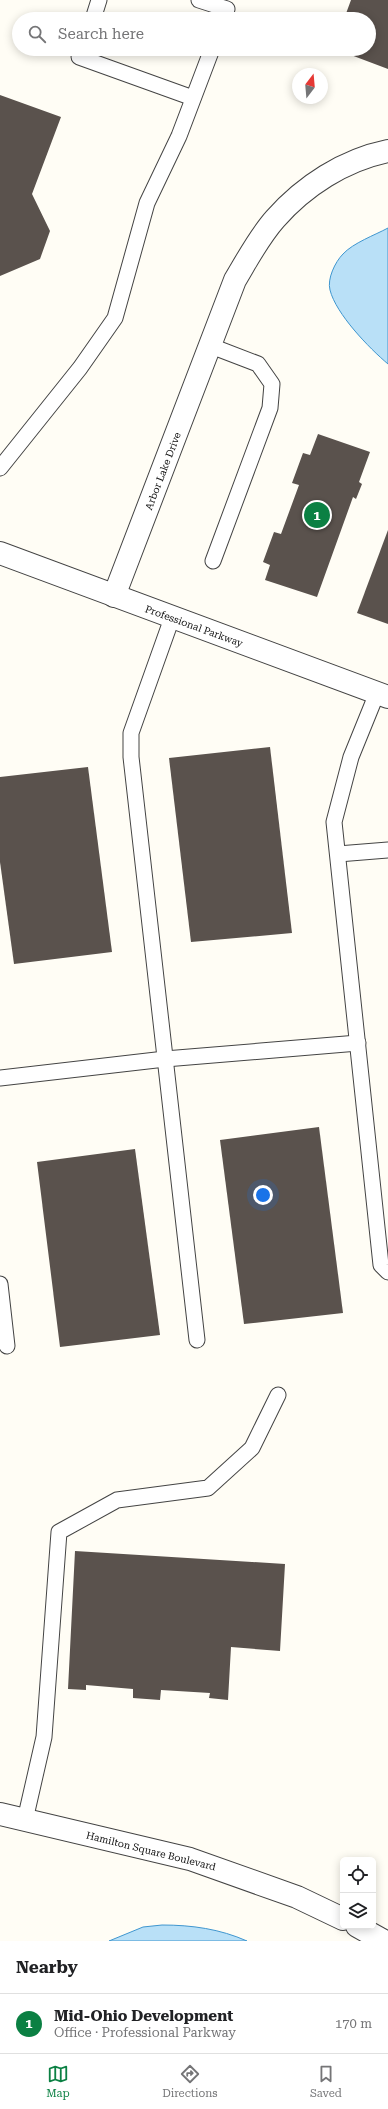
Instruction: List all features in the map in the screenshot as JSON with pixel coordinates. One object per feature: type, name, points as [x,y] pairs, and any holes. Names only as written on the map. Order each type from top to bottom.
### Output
[{"type":"street","name":"Arbor Lake Drive","points":[[114,596],[235,280],[274,220],[298,194],[331,173],[356,160],[388,151]]},
{"type":"street","name":"Professional Parkway","points":[[0,553],[382,695]]},
{"type":"street","name":"Hamilton Square Boulevard","points":[[0,1814],[190,1859],[297,1896],[340,1918]]},
{"type":"street","points":[[362,1929],[384,1941]]},
{"type":"lane","points":[[95,12],[99,0]]},
{"type":"lane","points":[[199,0],[227,9],[226,12]]},
{"type":"lane","points":[[79,56],[194,98]]},
{"type":"lane","points":[[0,468],[80,368],[115,318],[147,203],[179,136],[209,56]]},
{"type":"lane","points":[[211,346],[258,364],[272,384],[270,408],[213,561]]},
{"type":"lane","points":[[172,618],[131,733],[131,757],[197,1340]]},
{"type":"lane","points":[[382,695],[351,757],[334,822],[358,1043],[381,1204],[381,1265],[388,1272]]},
{"type":"lane","points":[[338,854],[388,850]]},
{"type":"lane","points":[[0,1078],[165,1060],[358,1043]]},
{"type":"lane","points":[[0,1284],[7,1346]]},
{"type":"lane","points":[[25,1820],[44,1737],[59,1532],[117,1500],[208,1488],[252,1448],[278,1395]]},
{"type":"water","points":[[388,228],[388,364],[363,340],[346,320],[333,299],[329,286],[332,271],[337,261],[347,250]]},
{"type":"water","points":[[162,1925],[206,1928],[227,1933],[247,1941],[109,1941],[143,1927]]},
{"type":"building","points":[[351,0],[388,0],[388,69],[354,56],[376,56],[376,12],[347,12]]},
{"type":"building","points":[[0,95],[61,117],[32,194],[50,231],[40,259],[0,276]]},
{"type":"building","points":[[318,434],[370,452],[359,482],[362,484],[356,499],[353,497],[317,597],[265,580],[270,565],[263,562],[274,532],[281,534],[299,485],[292,483],[303,453],[310,455]]},
{"type":"building","points":[[388,530],[388,624],[357,613]]},
{"type":"building","points":[[270,747],[292,933],[191,942],[169,758]]},
{"type":"building","points":[[88,767],[112,952],[14,964],[0,862],[0,777]]},
{"type":"building","points":[[319,1127],[343,1313],[244,1324],[220,1140]]},
{"type":"building","points":[[135,1149],[160,1335],[60,1347],[37,1162]]},
{"type":"building","points":[[75,1551],[285,1564],[280,1651],[231,1647],[228,1700],[209,1698],[210,1693],[161,1690],[160,1700],[133,1698],[133,1689],[86,1685],[86,1690],[68,1689]]},
{"type":"place","name":"Mid-Ohio Development","points":[[317,515]]}]
